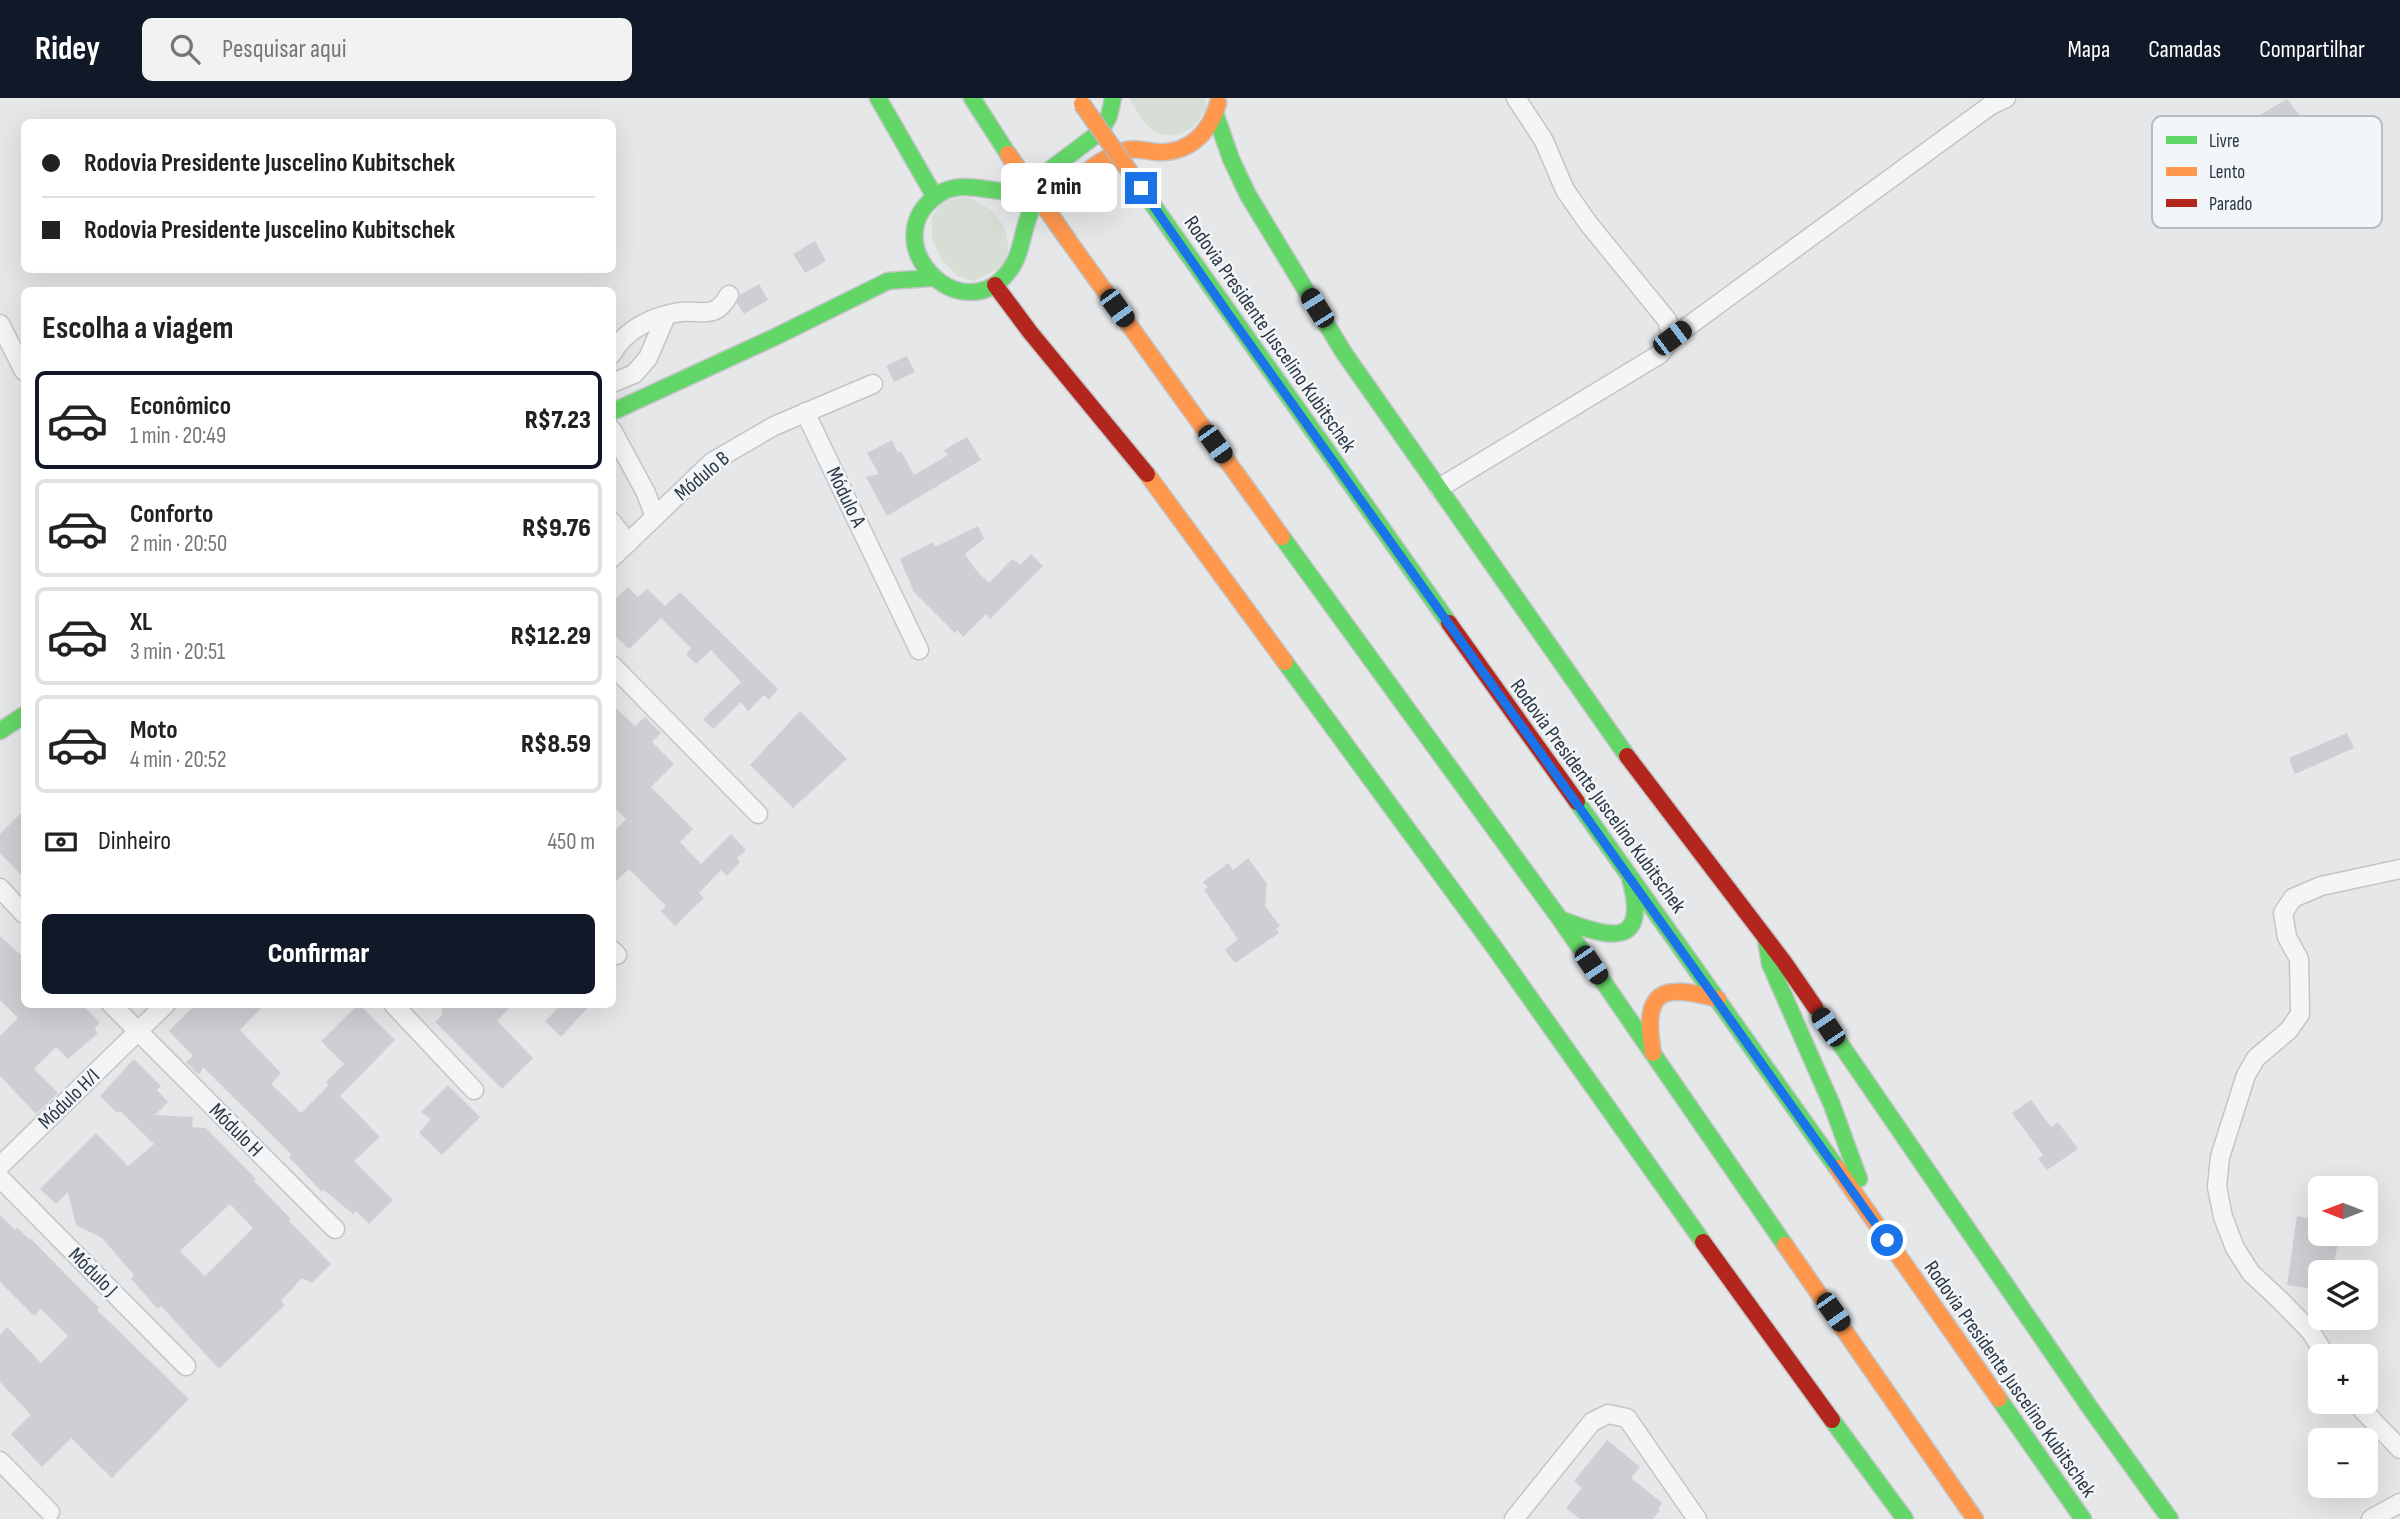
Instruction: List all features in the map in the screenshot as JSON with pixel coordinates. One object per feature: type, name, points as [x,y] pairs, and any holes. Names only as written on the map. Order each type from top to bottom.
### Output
[{"type":"main road","points":[[878,98],[935,197]]},
{"type":"main road","points":[[972,98],[1068,240],[1560,919],[1975,1519]]},
{"type":"main road","points":[[1113,98],[1113,105],[1101,131],[1023,190],[1004,193],[978,187],[951,188],[935,197],[923,211],[916,228],[915,247],[920,264],[931,278],[945,288],[962,292],[979,292],[995,285],[1007,275],[1016,262],[1026,223],[1035,205],[1115,154],[1134,147],[1157,152],[1186,148],[1199,140],[1209,129],[1216,116],[1219,98]]},
{"type":"main road","name":"Rodovia Presidente Juscelino Kubitschek","points":[[1080,101],[1235,324],[1718,999],[2083,1519]]},
{"type":"main road","points":[[1216,116],[1231,159],[1248,195],[1344,352],[1637,770],[1784,962],[2093,1412],[2170,1519]]},
{"type":"main road","points":[[888,281],[915,247]]},
{"type":"main road","points":[[616,410],[775,337],[888,281],[931,278]]},
{"type":"main road","points":[[995,285],[1030,332],[1156,485],[1494,947],[1780,1350],[1905,1519]]},
{"type":"main road","points":[[0,731],[21,717]]},
{"type":"main road","points":[[1560,919],[1599,934],[1610,935],[1629,929],[1636,919],[1637,908],[1630,877]]},
{"type":"main road","points":[[1766,940],[1770,964],[1832,1105],[1875,1221]]},
{"type":"main road","points":[[1654,1057],[1647,1028],[1649,1010],[1656,997],[1670,990],[1683,990],[1718,999]]},
{"type":"street","points":[[1516,98],[1544,141],[1565,191],[1667,320],[1672,338]]},
{"type":"street","points":[[1439,488],[1660,354],[1672,338],[1980,113],[2006,98]]},
{"type":"street","points":[[616,349],[630,332],[650,321],[681,312],[716,311],[729,295]]},
{"type":"street","points":[[616,381],[634,374],[648,358],[666,316]]},
{"type":"street","points":[[0,324],[21,365]]},
{"type":"street","points":[[805,412],[873,384]]},
{"type":"street","name":"Módulo B","points":[[616,554],[712,462],[774,426],[805,412]]},
{"type":"street","name":"Módulo A","points":[[805,412],[919,650]]},
{"type":"street","points":[[616,437],[646,493],[655,517]]},
{"type":"street","points":[[616,527],[628,543]]},
{"type":"street","points":[[616,669],[758,814]]},
{"type":"street","points":[[2318,1344],[2311,1332],[2251,1273],[2235,1248],[2223,1217],[2217,1187],[2220,1157],[2246,1075],[2256,1058],[2289,1031],[2300,1014],[2299,959],[2287,937],[2283,913],[2293,898],[2321,887],[2400,869]]},
{"type":"street","points":[[0,888],[21,911]]},
{"type":"street","name":"Módulo H","points":[[115,1008],[335,1228]]},
{"type":"street","name":"Módulo H/I","points":[[0,1167],[162,1008]]},
{"type":"street","points":[[397,1008],[474,1090]]},
{"type":"street","name":"Módulo J","points":[[0,1178],[186,1366]]},
{"type":"street","points":[[1514,1519],[1592,1422],[1608,1414],[1627,1418],[1697,1519]]},
{"type":"street","points":[[2366,1414],[2400,1449]]},
{"type":"street","points":[[0,1461],[50,1512]]},
{"type":"street","points":[[2371,1519],[2400,1503]]},
{"type":"shaded area","points":[[1130,98],[1204,98],[1207,107],[1193,127],[1179,134],[1160,134],[1146,124]]},
{"type":"shaded area","points":[[967,197],[995,215],[1001,222],[1008,241],[1006,265],[974,281],[958,276],[942,260],[932,238],[932,217],[942,201]]},
{"type":"building","points":[[2287,99],[2300,116],[2258,116]]},
{"type":"building","points":[[815,241],[826,261],[805,273],[793,254]]},
{"type":"building","points":[[759,284],[768,300],[744,314],[737,303],[740,295]]},
{"type":"building","points":[[907,356],[915,372],[894,382],[886,366]]},
{"type":"building","points":[[967,437],[981,460],[887,516],[866,477],[879,474],[867,453],[892,440],[914,475],[948,455],[944,450]]},
{"type":"building","points":[[978,526],[984,539],[965,554],[989,583],[1012,559],[1020,565],[1031,554],[1043,566],[990,619],[986,614],[963,637],[957,630],[955,633],[914,592],[900,559],[933,542],[935,547]]},
{"type":"building","points":[[628,587],[638,597],[647,589],[665,606],[680,592],[778,689],[769,700],[764,695],[748,711],[741,702],[713,729],[703,719],[741,682],[711,650],[696,664],[686,654],[691,648],[661,618],[629,649],[616,637],[616,598]]},
{"type":"building","points":[[616,708],[635,726],[645,717],[661,733],[652,742],[674,764],[651,787],[693,829],[680,842],[701,864],[731,834],[746,850],[737,858],[740,862],[727,876],[721,870],[699,893],[704,898],[675,926],[661,911],[666,906],[629,869],[616,881],[616,829],[626,819],[616,809]]},
{"type":"building","points":[[800,711],[847,759],[793,808],[750,765]]},
{"type":"building","points":[[2347,733],[2354,748],[2295,774],[2289,758]]},
{"type":"building","points":[[21,813],[21,875],[0,853],[0,834]]},
{"type":"building","points":[[1248,858],[1267,884],[1265,906],[1280,926],[1276,929],[1279,933],[1235,963],[1225,950],[1238,939],[1204,890],[1208,887],[1203,882],[1228,863],[1233,870]]},
{"type":"building","points":[[0,936],[21,955],[21,1008],[86,1008],[100,1023],[95,1027],[97,1034],[68,1059],[56,1047],[34,1069],[58,1093],[36,1114],[0,1076],[0,1036],[18,1018],[0,1000]]},
{"type":"building","points":[[192,1008],[261,1008],[240,1030],[281,1073],[271,1084],[301,1113],[329,1085],[326,1082],[344,1064],[321,1041],[355,1008],[363,1008],[395,1040],[340,1096],[380,1137],[354,1161],[393,1200],[369,1224],[356,1211],[353,1214],[324,1190],[322,1192],[289,1157],[291,1154],[203,1067],[199,1075],[186,1062],[193,1056],[169,1031]]},
{"type":"building","points":[[442,1008],[509,1008],[497,1021],[533,1058],[502,1089],[435,1022],[442,1015]]},
{"type":"building","points":[[558,1008],[587,1008],[561,1037],[545,1021]]},
{"type":"building","points":[[134,1059],[161,1086],[157,1090],[168,1102],[155,1115],[193,1117],[192,1127],[206,1128],[256,1179],[254,1181],[291,1219],[289,1221],[331,1264],[312,1283],[302,1278],[281,1301],[285,1305],[219,1369],[161,1306],[158,1309],[131,1279],[134,1275],[102,1238],[76,1225],[68,1192],[56,1204],[40,1189],[96,1133],[128,1166],[154,1144],[100,1096]],"holes":[[[230,1204],[253,1228],[205,1276],[180,1251]]]},
{"type":"building","points":[[448,1085],[480,1117],[442,1155],[419,1133],[431,1119],[421,1112]]},
{"type":"building","points":[[2031,1100],[2051,1127],[2058,1122],[2078,1149],[2047,1170],[2038,1159],[2043,1155],[2012,1113]]},
{"type":"building","points":[[0,1215],[15,1230],[17,1227],[31,1239],[99,1308],[97,1310],[189,1399],[112,1478],[71,1438],[42,1467],[11,1434],[31,1415],[0,1382],[0,1335],[7,1327],[41,1363],[68,1336],[41,1309],[34,1316],[0,1282]]},
{"type":"building","points":[[2297,1216],[2308,1218],[2308,1246],[2337,1246],[2335,1260],[2308,1260],[2308,1288],[2287,1285]]},
{"type":"building","points":[[1607,1440],[1640,1467],[1631,1478],[1662,1503],[1653,1519],[1580,1519],[1566,1508],[1582,1488],[1574,1481]]},
{"type":"traffic: fast","points":[[878,98],[935,197]]},
{"type":"traffic: fast","points":[[972,98],[1008,154]]},
{"type":"traffic: fast","points":[[1068,185],[1037,204],[1031,211],[1013,265],[989,288],[968,292],[948,286],[930,273],[919,255],[914,234],[921,213],[939,194],[959,187],[1023,190],[1100,132],[1109,116],[1113,98]]},
{"type":"traffic: fast","points":[[1216,116],[1231,159],[1248,195],[1344,353],[1627,756]]},
{"type":"traffic: fast","points":[[1141,188],[1449,623]]},
{"type":"traffic: fast","points":[[616,410],[775,337],[888,281],[931,278]]},
{"type":"traffic: fast","points":[[1282,537],[1560,919],[1785,1245]]},
{"type":"traffic: fast","points":[[1285,662],[1494,947],[1703,1242]]},
{"type":"traffic: fast","points":[[0,731],[21,717]]},
{"type":"traffic: fast","points":[[1577,802],[1837,1168]]},
{"type":"traffic: fast","points":[[1560,919],[1594,931],[1609,933],[1620,933],[1629,928],[1634,917],[1635,901],[1630,878]]},
{"type":"traffic: fast","points":[[1766,940],[1770,964],[1832,1105],[1859,1179]]},
{"type":"traffic: fast","points":[[1815,1007],[2093,1412],[2170,1519]]},
{"type":"traffic: fast","points":[[1999,1399],[2083,1519]]},
{"type":"traffic: fast","points":[[1832,1420],[1905,1519]]},
{"type":"traffic: slow","points":[[1068,185],[1101,161],[1123,151],[1135,149],[1168,152],[1188,145],[1210,124],[1218,103]]},
{"type":"traffic: slow","points":[[1082,104],[1141,188]]},
{"type":"traffic: slow","points":[[1008,154],[1068,240]]},
{"type":"traffic: slow","points":[[1068,240],[1282,537]]},
{"type":"traffic: slow","points":[[1147,474],[1285,662]]},
{"type":"traffic: slow","points":[[1653,1053],[1650,1016],[1660,996],[1669,992],[1682,992],[1718,999]]},
{"type":"traffic: slow","points":[[1837,1168],[1999,1399]]},
{"type":"traffic: slow","points":[[1785,1245],[1975,1519]]},
{"type":"traffic: jam","points":[[995,285],[1030,332],[1147,474]]},
{"type":"traffic: jam","points":[[1449,623],[1577,802]]},
{"type":"traffic: jam","points":[[1627,756],[1784,962],[1815,1007]]},
{"type":"traffic: jam","points":[[1703,1242],[1832,1420]]},
{"type":"route","points":[[1141,188],[1887,1240]]}]
